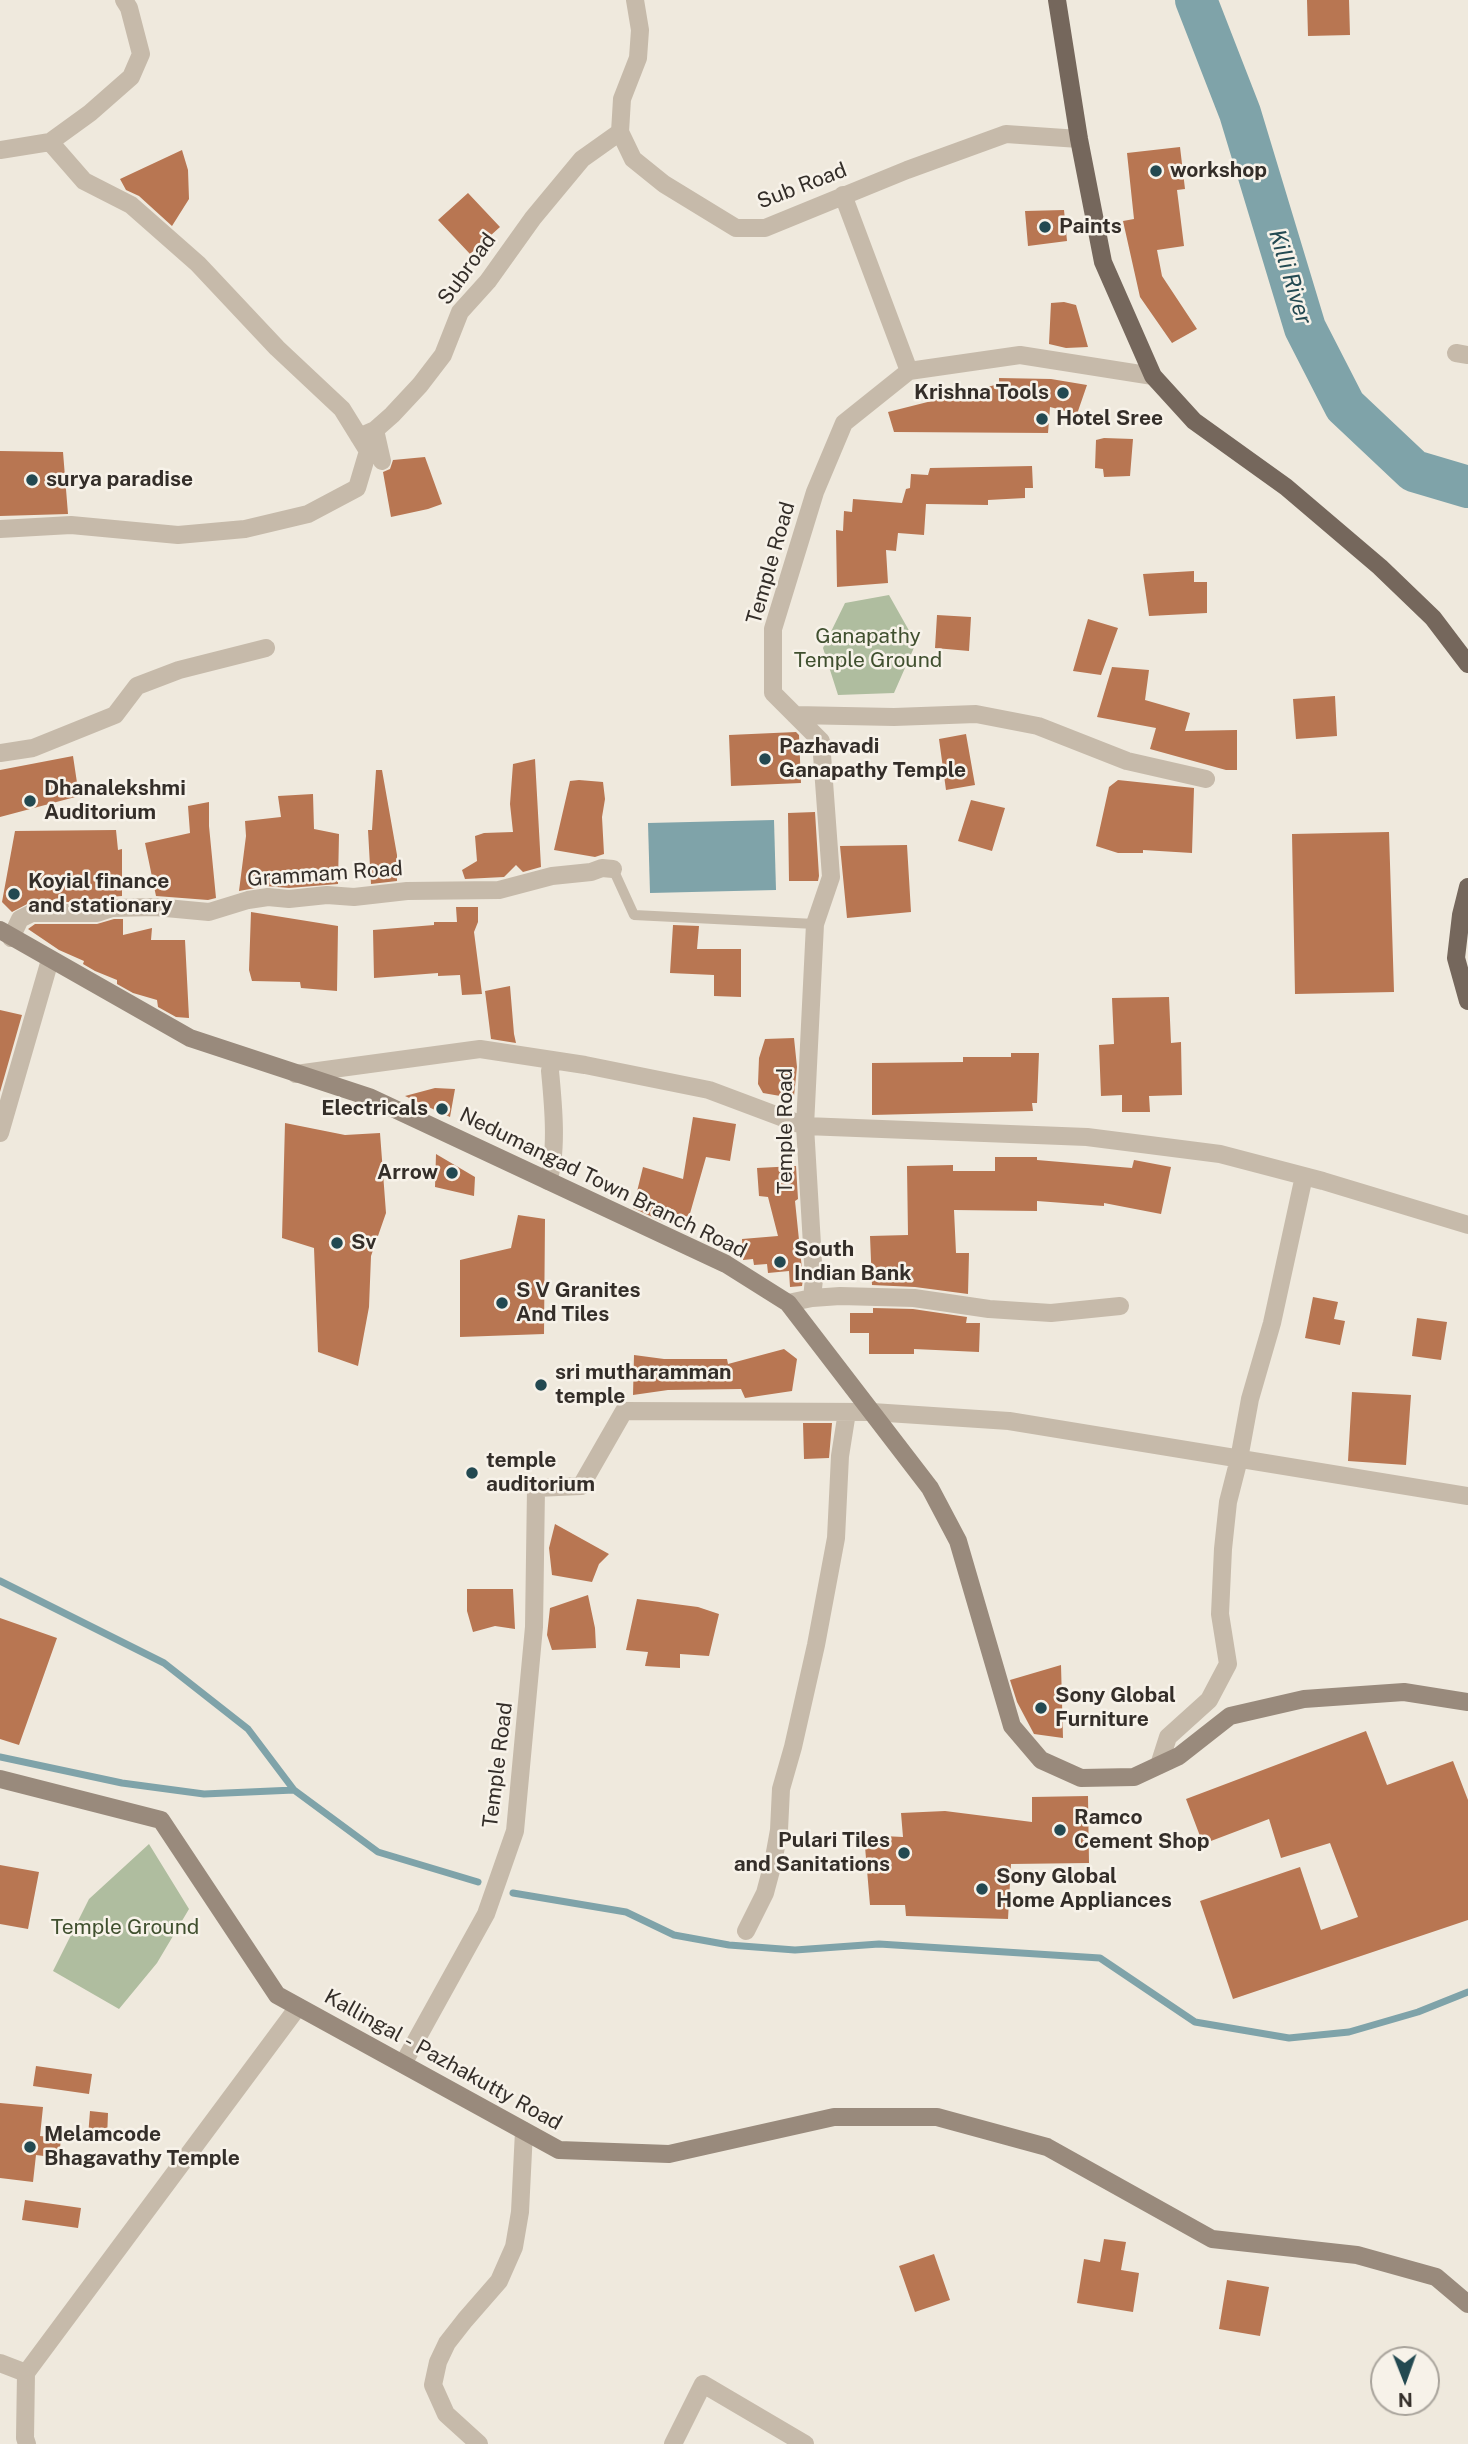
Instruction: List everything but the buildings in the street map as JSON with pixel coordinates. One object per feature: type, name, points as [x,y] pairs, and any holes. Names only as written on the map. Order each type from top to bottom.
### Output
[{"type":"main road","points":[[1057,0],[1079,139],[1103,262],[1153,376],[1194,421],[1286,487],[1380,567],[1433,618],[1468,664]]},
{"type":"main road","points":[[1468,887],[1461,915],[1456,958],[1468,1001]]},
{"type":"main road","name":"Nedumangad Town Branch Road","points":[[5,934],[190,1038],[369,1097],[726,1264],[788,1303],[930,1488],[958,1541],[1012,1726],[1041,1760],[1080,1778],[1134,1777],[1179,1756],[1230,1716],[1304,1699],[1404,1692],[1468,1702]]},
{"type":"main road","name":"Kallingal - Pazhakutty Road","points":[[0,1779],[161,1820],[277,1995],[559,2150],[669,2154],[834,2117],[937,2117],[1047,2147],[1212,2239],[1357,2255],[1436,2277],[1468,2304]]},
{"type":"street","points":[[0,150],[50,142],[90,113],[131,77],[141,54],[129,8],[124,0]]},
{"type":"street","points":[[620,132],[622,99],[638,58],[640,30],[635,0]]},
{"type":"street","name":"Sub Road","points":[[620,132],[633,159],[664,184],[736,228],[765,228],[843,195],[1006,134],[1079,139]]},
{"type":"street","name":"Subroad","points":[[367,433],[392,415],[443,355],[460,312],[488,281],[533,218],[582,159],[620,132]]},
{"type":"street","points":[[50,142],[84,181],[131,205],[198,264],[260,331],[367,433],[382,461]]},
{"type":"street","points":[[843,195],[909,371],[1020,355],[1153,376]]},
{"type":"street","name":"Temple Road","points":[[812,1298],[814,1279],[805,1126],[816,924],[831,877],[821,741],[773,693],[773,629],[815,492],[844,423],[909,371]]},
{"type":"street","points":[[0,529],[71,525],[178,535],[245,529],[308,514],[357,488],[368,452],[367,433]]},
{"type":"street","points":[[0,753],[33,748],[115,715],[137,686],[178,670],[266,648]]},
{"type":"street","points":[[795,715],[894,717],[976,714],[1038,726],[1127,761],[1206,779]]},
{"type":"street","name":"Grammam Road","points":[[5,934],[20,919],[32,913],[97,913],[112,908],[155,907],[209,912],[268,897],[289,899],[327,895],[354,897],[407,891],[499,890],[552,876],[591,872],[602,868],[613,869]]},
{"type":"street","points":[[0,1133],[50,960]]},
{"type":"street","points":[[296,1074],[480,1049],[709,1090],[805,1126],[1087,1137],[1220,1154],[1468,1225]]},
{"type":"street","points":[[548,1181],[554,1145],[550,1071],[552,1060]]},
{"type":"street","points":[[1159,1765],[1168,1737],[1209,1700],[1228,1664],[1220,1614],[1228,1502],[1250,1399],[1272,1323],[1304,1176]]},
{"type":"street","points":[[788,1303],[840,1296],[914,1298],[989,1309],[1051,1312],[1120,1306]]},
{"type":"street","name":"Temple Road","points":[[403,2064],[486,1913],[515,1831],[534,1627],[536,1488],[581,1486],[624,1411],[847,1412]]},
{"type":"street","points":[[746,1931],[765,1893],[773,1863],[779,1830],[781,1789],[816,1645],[836,1538],[840,1456],[847,1412],[1009,1421],[1468,1496]]},
{"type":"street","points":[[27,2444],[24,2438],[26,2373],[298,2007]]},
{"type":"street","points":[[478,2444],[446,2414],[433,2385],[438,2362],[447,2343],[499,2281],[514,2247],[520,2212],[524,2131]]},
{"type":"street","points":[[0,2363],[26,2373]]},
{"type":"street","points":[[673,2444],[703,2384],[805,2444]]},
{"type":"lane","points":[[613,869],[634,915],[816,924]]},
{"type":"green space","name":"Ganapathy Temple Ground","points":[[889,595],[916,643],[894,693],[838,695],[823,648],[845,603]]},
{"type":"green space","name":"Temple Ground","points":[[149,1844],[189,1909],[157,1963],[119,2009],[53,1971],[89,1899]]},
{"type":"water","points":[[774,820],[776,890],[650,893],[648,823]]},
{"type":"waterway","name":"Killi River","points":[[1196,0],[1240,113],[1305,328],[1345,406],[1414,471],[1468,487]]},
{"type":"waterway","points":[[0,1581],[164,1663],[248,1729],[294,1790]]},
{"type":"waterway","points":[[0,1757],[122,1783],[204,1794],[294,1790],[378,1852],[478,1882]]},
{"type":"waterway","points":[[513,1893],[626,1912],[674,1935],[729,1945],[795,1950],[879,1944],[1100,1958],[1195,2022],[1289,2038],[1349,2032],[1418,2012],[1468,1992]]},
{"type":"place","name":"workshop","points":[[1156,171]]},
{"type":"place","name":"Paints","points":[[1045,227]]},
{"type":"place","name":"Krishna Tools","points":[[1063,393]]},
{"type":"place","name":"Hotel Sree","points":[[1042,419]]},
{"type":"place","name":"surya paradise","points":[[32,480]]},
{"type":"place","name":"Pazhavadi Ganapathy Temple","points":[[765,759]]},
{"type":"place","name":"Dhanalekshmi Auditorium","points":[[30,801]]},
{"type":"place","name":"Koyial finance and stationary","points":[[14,894]]},
{"type":"place","name":"Electricals","points":[[442,1109]]},
{"type":"place","name":"Arrow","points":[[452,1173]]},
{"type":"place","name":"Sv","points":[[337,1243]]},
{"type":"place","name":"South Indian Bank","points":[[780,1262]]},
{"type":"place","name":"S V Granites And Tiles","points":[[502,1303]]},
{"type":"place","name":"sri mutharamman temple","points":[[541,1385]]},
{"type":"place","name":"temple auditorium","points":[[472,1473]]},
{"type":"place","name":"Sony Global Furniture","points":[[1041,1708]]},
{"type":"place","name":"Ramco Cement Shop","points":[[1060,1830]]},
{"type":"place","name":"Pulari Tiles and Sanitations","points":[[904,1853]]},
{"type":"place","name":"Sony Global Home Appliances","points":[[982,1889]]},
{"type":"place","name":"Melamcode Bhagavathy Temple","points":[[30,2147]]}]
